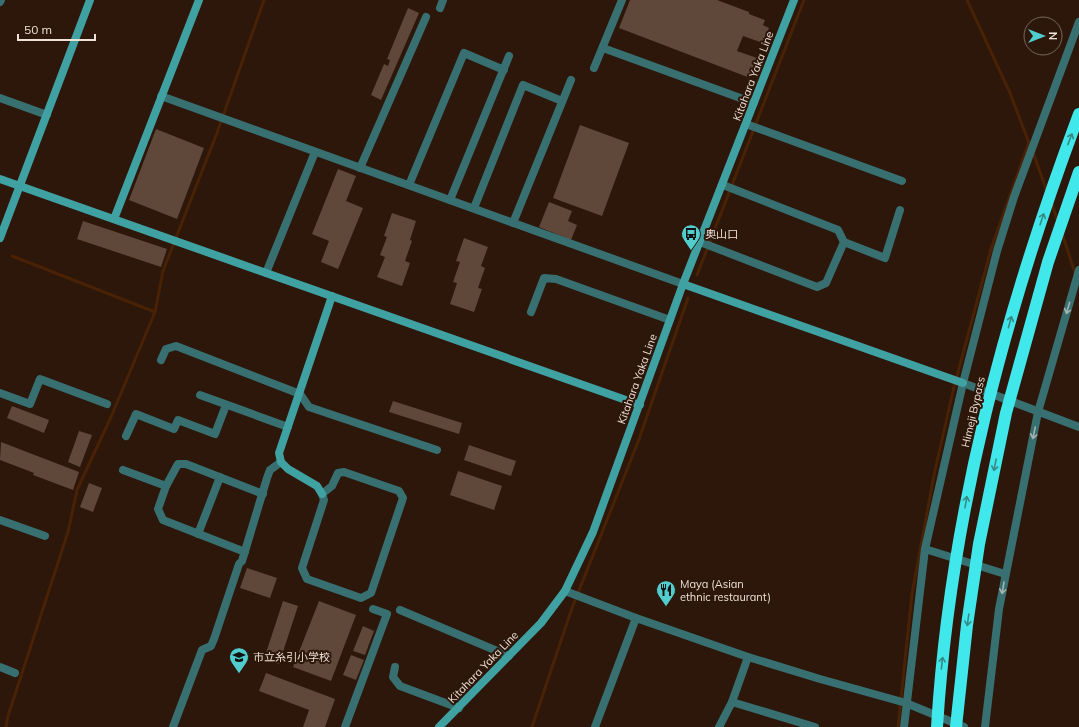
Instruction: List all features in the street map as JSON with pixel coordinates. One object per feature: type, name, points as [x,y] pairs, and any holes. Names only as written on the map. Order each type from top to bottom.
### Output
[{"type":"highway","name":"Himeji Bypass","points":[[936,727],[946,631],[966,497],[999,359],[1029,256],[1060,164],[1079,114]]},
{"type":"highway","points":[[956,727],[967,625],[979,544],[1006,413],[1048,262],[1079,172]]},
{"type":"street","points":[[0,238],[90,0]]},
{"type":"street","points":[[114,219],[198,0]]},
{"type":"street","points":[[594,68],[622,0]]},
{"type":"street","name":"Kitahara Yaka Line","points":[[439,727],[541,623],[565,591],[593,532],[670,320],[794,0]]},
{"type":"street","points":[[360,168],[426,17]]},
{"type":"street","points":[[904,727],[925,549],[963,384],[997,251],[1014,197],[1079,22]]},
{"type":"street","points":[[603,48],[754,103]]},
{"type":"street","points":[[409,185],[464,53],[504,70]]},
{"type":"street","points":[[450,200],[509,56]]},
{"type":"street","points":[[513,222],[571,80]]},
{"type":"street","points":[[474,208],[523,85],[562,101]]},
{"type":"street","points":[[161,96],[1079,427]]},
{"type":"street","points":[[1,101],[47,115]]},
{"type":"street","points":[[746,124],[902,181]]},
{"type":"street","points":[[266,273],[315,152]]},
{"type":"street","points":[[0,179],[640,405]]},
{"type":"street","points":[[722,185],[838,230],[844,242],[885,258],[900,210]]},
{"type":"street","points":[[700,242],[817,287],[826,283],[844,242]]},
{"type":"street","points":[[985,727],[999,610],[1005,574],[1038,412],[1079,270]]},
{"type":"street","points":[[531,312],[544,278],[556,279],[670,320]]},
{"type":"street","points":[[322,494],[332,486],[338,473],[344,472],[399,491],[403,498],[371,593],[362,598],[307,579],[304,574],[302,568],[324,500],[317,486],[288,470],[281,462],[279,453],[332,296]]},
{"type":"street","points":[[161,360],[166,350],[176,346],[300,394],[309,407],[437,450]]},
{"type":"street","points":[[0,393],[30,404],[40,379],[107,404]]},
{"type":"street","points":[[200,395],[288,427]]},
{"type":"street","points":[[126,436],[136,414],[174,429],[178,420],[215,434],[226,405]]},
{"type":"street","points":[[173,727],[202,650],[211,646],[239,564],[242,561],[270,470],[281,462]]},
{"type":"street","points":[[245,552],[163,520],[158,509],[166,486],[178,464],[186,464],[263,494]]},
{"type":"street","points":[[123,470],[166,486]]},
{"type":"street","points":[[198,534],[220,477]]},
{"type":"street","points":[[0,520],[45,536]]},
{"type":"street","points":[[925,549],[1005,574]]},
{"type":"street","points":[[565,591],[580,598],[748,657],[906,703],[964,727]]},
{"type":"street","points":[[345,727],[387,614],[373,609]]},
{"type":"street","points":[[400,610],[509,656]]},
{"type":"street","points":[[595,727],[636,618]]},
{"type":"street","points":[[719,727],[732,702],[748,657]]},
{"type":"street","points":[[0,667],[15,673]]},
{"type":"street","points":[[395,667],[393,676],[400,686],[459,708]]},
{"type":"street","points":[[732,702],[815,727]]},
{"type":"building","points":[[630,0],[717,0],[749,12],[749,14],[765,20],[763,25],[769,28],[763,43],[743,36],[737,51],[757,58],[750,78],[619,28]]},
{"type":"building","points":[[408,8],[419,13],[381,100],[371,95],[384,64],[388,66],[390,60],[387,59]]},
{"type":"building","points":[[580,125],[629,143],[602,216],[553,198]]},
{"type":"building","points":[[156,129],[204,148],[177,219],[129,200]]},
{"type":"building","points":[[338,169],[356,176],[346,201],[363,208],[338,269],[321,262],[329,241],[312,234]]},
{"type":"building","points":[[549,202],[572,211],[568,221],[577,225],[571,240],[539,227]]},
{"type":"building","points":[[392,213],[416,221],[410,240],[412,241],[405,261],[410,263],[402,286],[377,277],[385,257],[380,255],[387,237],[384,236]]},
{"type":"building","points":[[83,221],[167,249],[161,267],[77,239]]},
{"type":"building","points":[[464,238],[488,247],[481,266],[485,268],[478,288],[482,289],[474,312],[450,304],[457,283],[453,282],[460,262],[456,261]]},
{"type":"building","points":[[393,401],[462,423],[459,434],[389,412]]},
{"type":"building","points":[[12,406],[49,420],[44,433],[7,418]]},
{"type":"building","points":[[79,431],[92,435],[80,467],[68,462]]},
{"type":"building","points":[[1,442],[79,472],[73,490],[33,475],[34,473],[0,460]]},
{"type":"building","points":[[469,445],[516,461],[511,476],[464,460]]},
{"type":"building","points":[[458,471],[502,486],[494,510],[450,495]]},
{"type":"building","points":[[89,483],[102,488],[93,512],[80,507]]},
{"type":"building","points":[[247,568],[277,578],[270,598],[240,588]]},
{"type":"building","points":[[283,601],[298,606],[279,664],[264,659]]},
{"type":"building","points":[[319,601],[356,615],[331,681],[293,667]]},
{"type":"building","points":[[363,626],[374,631],[365,655],[353,651]]},
{"type":"building","points":[[351,655],[364,660],[356,680],[343,675]]},
{"type":"building","points":[[266,673],[335,699],[325,727],[303,727],[309,710],[259,691]]},
{"type":"waterway","points":[[6,727],[8,716],[68,532],[77,490],[111,417],[155,312],[163,271],[217,133],[264,0]]},
{"type":"waterway","points":[[697,275],[804,0]]},
{"type":"waterway","points":[[967,0],[1010,93],[1029,143]]},
{"type":"waterway","points":[[898,727],[912,594],[934,475],[953,391],[991,249],[1029,142]]},
{"type":"waterway","points":[[1033,152],[1047,192]]},
{"type":"waterway","points":[[1052,205],[1058,222]]},
{"type":"waterway","points":[[1062,233],[1075,273]]},
{"type":"waterway","points":[[12,256],[155,312]]},
{"type":"waterway","points":[[532,727],[572,608],[638,442],[688,298]]},
{"type":"place","name":"奥山口","points":[[691,251]]},
{"type":"place","name":"Maya (Asian ethnic restaurant)","points":[[666,607]]},
{"type":"place","name":"市立糸引小学校","points":[[239,674]]}]
